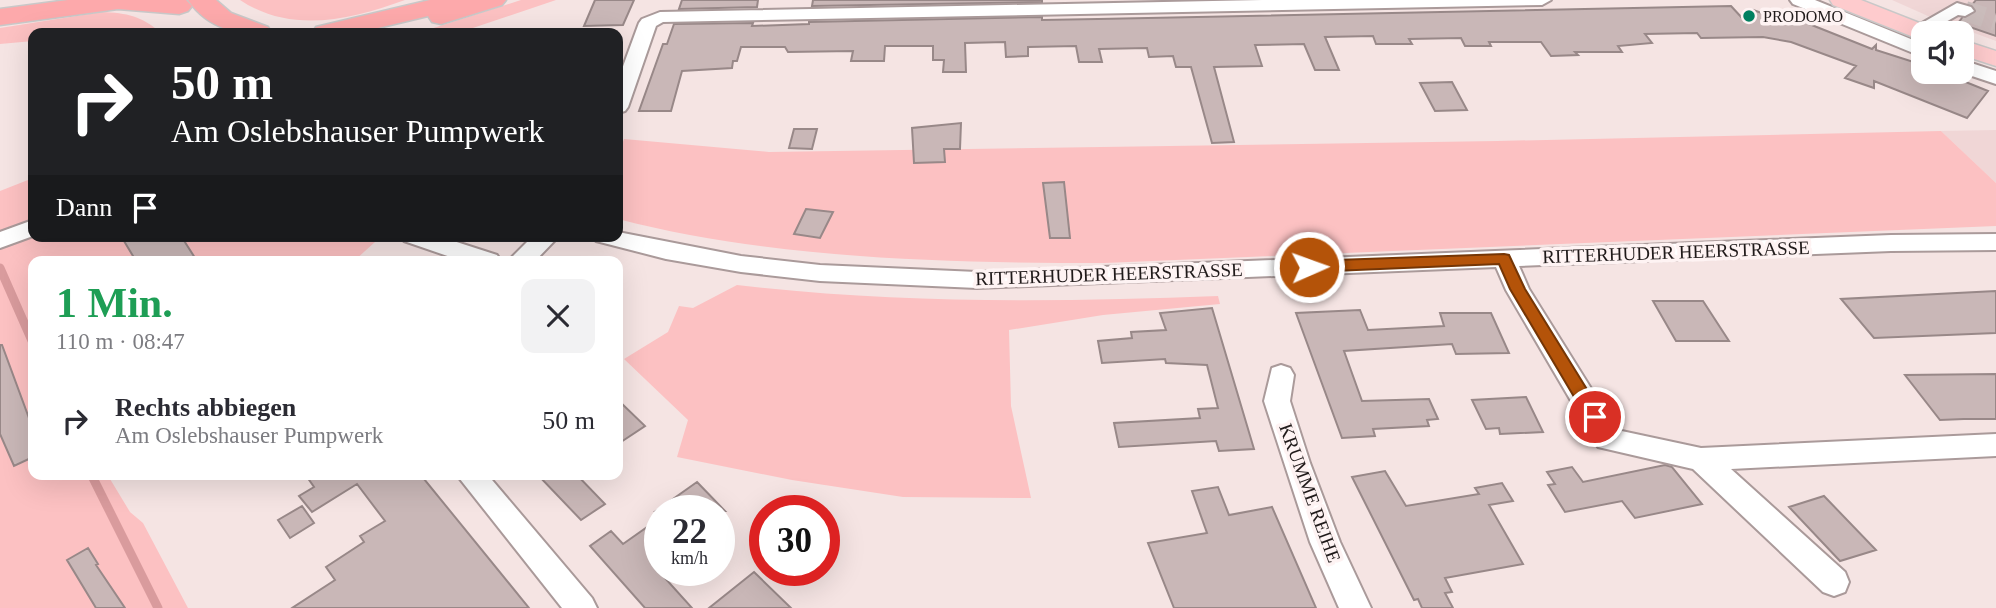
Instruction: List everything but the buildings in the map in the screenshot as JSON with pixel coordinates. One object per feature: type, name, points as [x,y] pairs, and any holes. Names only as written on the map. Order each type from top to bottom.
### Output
[{"type":"highway","points":[[0,6],[22,0]]},
{"type":"highway","points":[[376,28],[426,0]]},
{"type":"highway","points":[[378,28],[462,0]]},
{"type":"highway","points":[[380,28],[493,0]]},
{"type":"highway","points":[[0,18],[118,1],[184,2],[217,26]]},
{"type":"main road","points":[[1841,0],[1876,13]]},
{"type":"main road","points":[[1849,0],[1911,32]]},
{"type":"main road","points":[[1974,51],[1996,59]]},
{"type":"street","points":[[623,93],[648,23],[660,17],[1542,0]]},
{"type":"street","points":[[1799,0],[1911,35]]},
{"type":"street","points":[[1941,21],[1957,6]]},
{"type":"street","points":[[1974,70],[1996,78]]},
{"type":"street","points":[[0,240],[28,230]]},
{"type":"street","name":"RITTERHUDER HEERSTRASSE","points":[[623,241],[741,264],[820,273],[977,280],[1891,243],[1996,242]]},
{"type":"street","points":[[430,242],[474,256]]},
{"type":"street","points":[[526,256],[541,242]]},
{"type":"street","points":[[1504,259],[1518,289],[1608,439],[1701,459],[1996,445]]},
{"type":"street","name":"KRUMME REIHE","points":[[1281,375],[1278,401],[1296,463],[1325,542],[1355,608]]},
{"type":"street","points":[[1701,459],[1834,582]]},
{"type":"street","points":[[475,480],[581,608]]},
{"type":"shaded area","points":[[240,0],[405,0],[342,18],[300,20],[259,11]]},
{"type":"shaded area","points":[[521,0],[556,0],[473,28],[434,28]]},
{"type":"shaded area","points":[[1892,0],[1996,0],[1996,41],[1974,33],[1974,21],[1942,21]]},
{"type":"shaded area","points":[[102,12],[134,16],[154,28],[28,28],[28,41],[0,44],[0,28]]},
{"type":"shaded area","points":[[1996,130],[1996,183],[1941,131]]},
{"type":"shaded area","points":[[1941,131],[1996,183],[1996,226],[1104,263],[1044,263],[921,260],[797,250],[736,243],[623,220],[624,139],[769,152]]},
{"type":"shaded area","points":[[28,180],[28,242],[375,242],[360,256],[28,256],[28,480],[111,480],[130,512],[143,523],[188,608],[0,608],[0,191]]},
{"type":"shaded area","points":[[737,285],[857,296],[977,300],[1218,296],[1220,304],[1103,315],[1009,330],[1011,406],[1031,498],[903,497],[792,480],[677,457],[688,420],[624,359],[668,332],[679,306],[693,308]]},
{"type":"waterway","points":[[0,268],[28,332]]},
{"type":"waterway","points":[[94,480],[158,608]]},
{"type":"tunnel","points":[[1965,11],[1996,21]]},
{"type":"place","name":"PRODOMO","points":[[1749,16]]},
{"type":"route","points":[[1309,267],[1504,259],[1518,289],[1595,417]]}]
